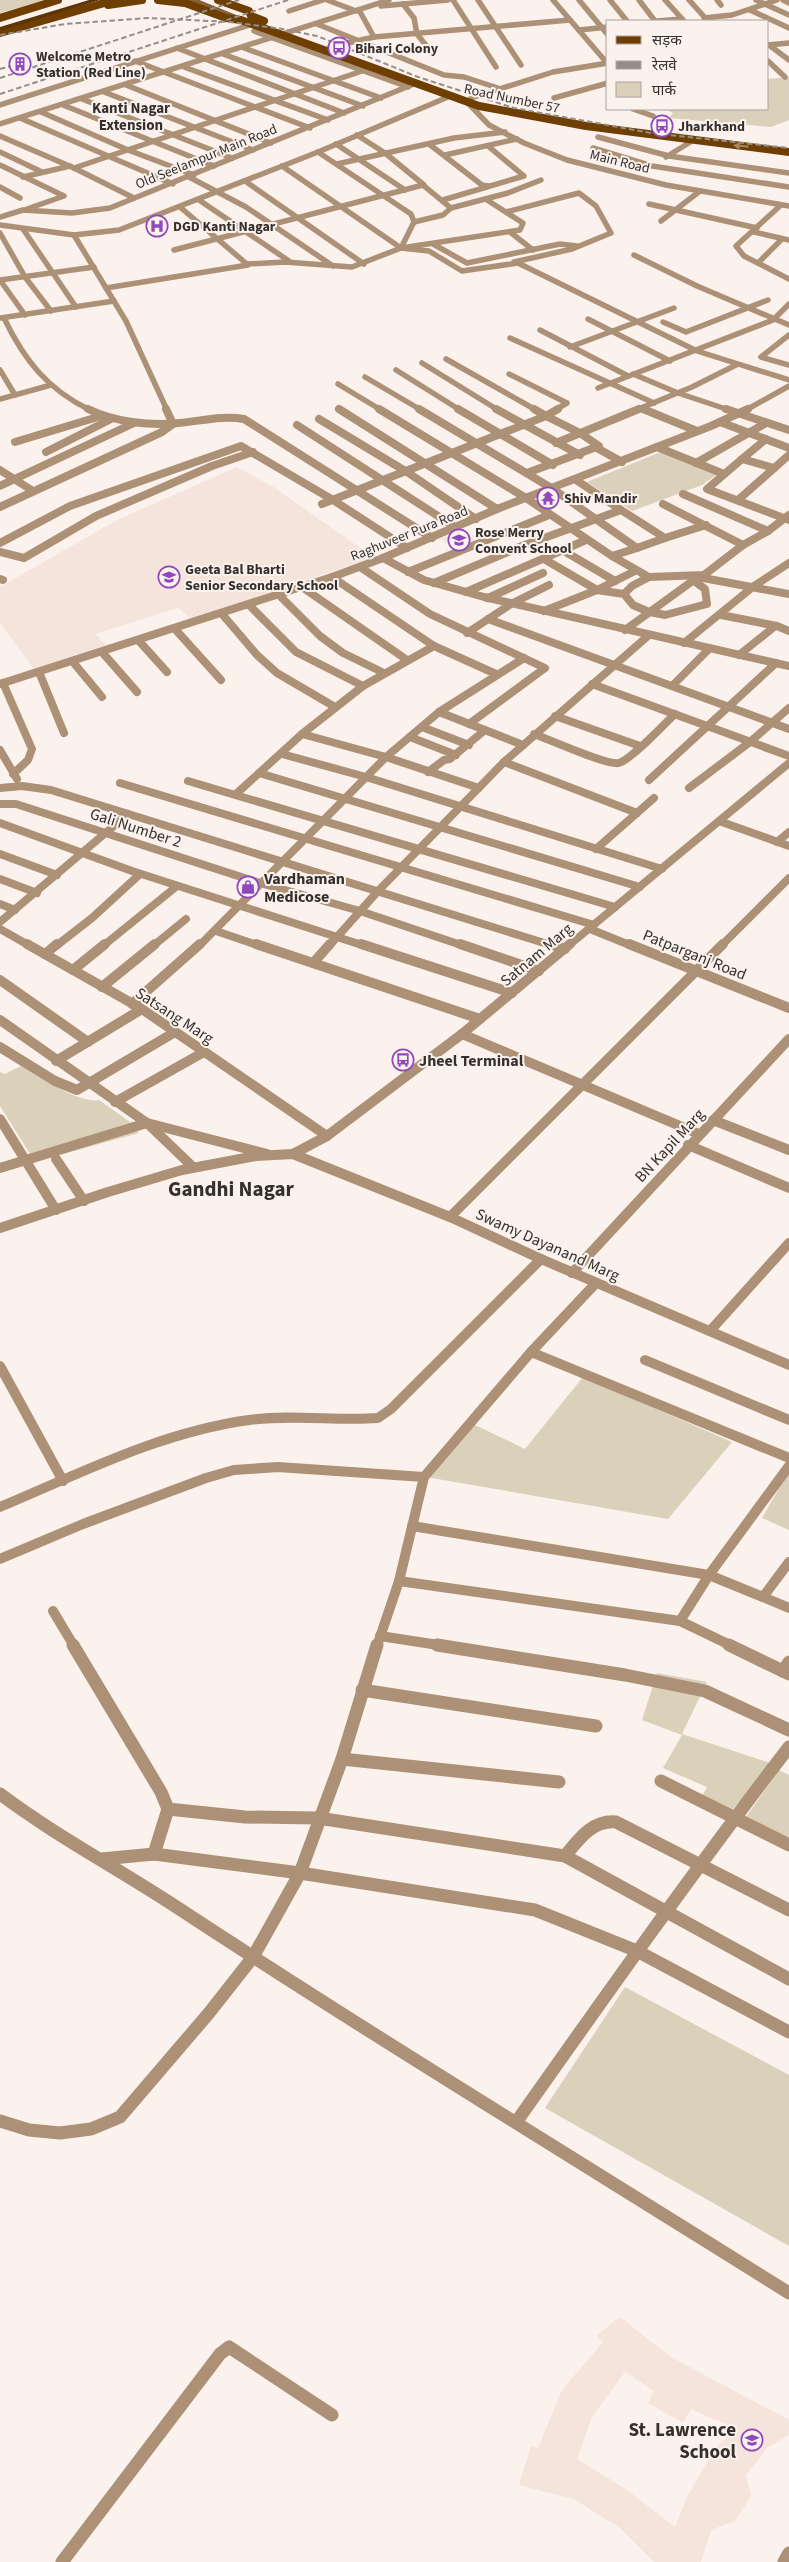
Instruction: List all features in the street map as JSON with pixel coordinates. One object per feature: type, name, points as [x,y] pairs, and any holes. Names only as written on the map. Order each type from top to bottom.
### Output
[{"type":"highway","points":[[0,23],[74,0]]},
{"type":"highway","points":[[0,29],[96,0]]},
{"type":"main road","points":[[0,18],[58,0]]},
{"type":"main road","points":[[0,34],[115,0]]},
{"type":"main road","points":[[77,11],[142,0]]},
{"type":"main road","points":[[158,0],[191,2]]},
{"type":"main road","points":[[177,0],[191,2]]},
{"type":"main road","points":[[207,0],[251,16]]},
{"type":"main road","name":"Road Number 57","points":[[218,0],[249,11],[251,16],[469,101],[537,118],[692,141],[789,152]]},
{"type":"main road","name":"Road Number 57","points":[[191,2],[226,18],[241,20],[254,28],[280,35],[371,68],[411,86],[449,94]]},
{"type":"main road","points":[[469,101],[568,119],[789,144]]},
{"type":"street","points":[[289,11],[322,0]]},
{"type":"street","points":[[327,0],[358,10],[374,38]]},
{"type":"street","points":[[0,124],[244,48],[368,5],[389,0]]},
{"type":"street","points":[[368,5],[448,0]]},
{"type":"street","points":[[453,0],[496,67]]},
{"type":"street","points":[[478,0],[521,66]]},
{"type":"street","points":[[553,0],[606,61]]},
{"type":"street","points":[[579,0],[605,27]]},
{"type":"street","points":[[610,0],[626,20]]},
{"type":"street","points":[[639,0],[655,20]]},
{"type":"street","points":[[665,0],[683,20]]},
{"type":"street","points":[[689,0],[706,20],[750,10],[777,0]]},
{"type":"street","points":[[717,0],[721,5]]},
{"type":"street","points":[[756,0],[789,15]]},
{"type":"street","points":[[783,0],[789,3]]},
{"type":"street","points":[[403,4],[414,18],[417,34],[432,53]]},
{"type":"street","points":[[750,10],[789,28]]},
{"type":"street","points":[[723,16],[728,20]]},
{"type":"street","points":[[330,47],[356,40],[570,20]]},
{"type":"street","points":[[317,24],[444,75],[464,77],[498,88]]},
{"type":"street","points":[[579,30],[605,27]]},
{"type":"street","points":[[0,105],[177,48],[254,28],[272,38],[411,86]]},
{"type":"street","points":[[769,45],[789,43]]},
{"type":"street","points":[[769,46],[789,59]]},
{"type":"street","points":[[177,48],[344,113]]},
{"type":"street","points":[[244,48],[381,98]]},
{"type":"street","points":[[223,54],[363,106]]},
{"type":"street","points":[[769,61],[789,59]]},
{"type":"street","points":[[135,61],[310,128]]},
{"type":"street","points":[[769,62],[784,77]]},
{"type":"street","points":[[469,101],[498,88],[553,72],[606,63]]},
{"type":"street","points":[[184,66],[328,120]]},
{"type":"street","points":[[23,177],[72,167],[128,150],[371,68]]},
{"type":"street","points":[[554,98],[606,83]]},
{"type":"street","points":[[126,85],[271,143]]},
{"type":"street","points":[[599,85],[606,90]]},
{"type":"street","name":"Old Seelampur Main Road","points":[[0,217],[23,210],[88,212],[134,198],[193,177],[232,158],[411,86]]},
{"type":"street","points":[[104,92],[253,150]]},
{"type":"street","points":[[0,225],[74,235],[120,230],[318,152],[449,94]]},
{"type":"street","points":[[82,99],[232,158]]},
{"type":"street","name":"Main Road","points":[[469,101],[481,120],[517,139],[567,159],[619,175],[789,206]]},
{"type":"street","points":[[63,105],[214,166]]},
{"type":"street","points":[[636,110],[653,116]]},
{"type":"street","points":[[41,112],[193,177],[220,191],[338,268]]},
{"type":"street","points":[[20,118],[173,184]]},
{"type":"street","points":[[336,164],[429,144],[504,132]]},
{"type":"street","points":[[357,135],[385,153],[451,208]]},
{"type":"street","points":[[0,136],[72,167],[134,198]]},
{"type":"street","points":[[598,137],[669,156],[789,173]]},
{"type":"street","points":[[445,155],[517,139]]},
{"type":"street","points":[[619,175],[652,166],[692,141]]},
{"type":"street","points":[[336,144],[405,190]]},
{"type":"street","points":[[429,144],[482,184],[488,186]]},
{"type":"street","points":[[443,200],[524,174],[488,146]]},
{"type":"street","points":[[594,148],[652,166],[789,187]]},
{"type":"street","points":[[0,152],[42,172]]},
{"type":"street","points":[[318,152],[411,214],[414,222],[401,248]]},
{"type":"street","points":[[0,165],[64,196],[23,210]]},
{"type":"street","points":[[282,166],[340,208],[401,248],[429,251],[454,268],[462,271],[513,262],[578,247],[611,233],[596,206],[579,193],[506,212]]},
{"type":"street","points":[[414,222],[443,215],[451,208],[487,200],[541,180]]},
{"type":"street","points":[[245,181],[364,264]]},
{"type":"street","points":[[174,250],[424,185]]},
{"type":"street","points":[[0,187],[20,198]]},
{"type":"street","points":[[662,221],[674,209],[700,191]]},
{"type":"street","points":[[199,200],[289,261],[296,264],[338,268],[364,264],[401,248],[520,230],[523,223],[487,200]]},
{"type":"street","points":[[649,204],[755,230],[786,240]]},
{"type":"street","points":[[781,205],[736,246],[744,256],[789,279]]},
{"type":"street","points":[[180,207],[248,264]]},
{"type":"street","points":[[23,229],[76,307]]},
{"type":"street","points":[[510,232],[533,250]]},
{"type":"street","points":[[0,233],[25,277],[51,311]]},
{"type":"street","points":[[74,235],[126,321],[173,424]]},
{"type":"street","points":[[758,263],[786,240]]},
{"type":"street","points":[[433,244],[462,262],[467,263],[560,244],[578,247]]},
{"type":"street","points":[[634,255],[697,286],[773,320],[789,325]]},
{"type":"street","points":[[106,288],[248,264],[258,266],[289,261]]},
{"type":"street","points":[[513,262],[635,323],[698,351],[736,365],[789,380]]},
{"type":"street","points":[[25,315],[0,280],[94,267]]},
{"type":"street","points":[[663,322],[686,332],[768,300]]},
{"type":"street","points":[[114,301],[2,318],[28,363],[50,385],[77,404],[101,416],[135,422],[173,424],[231,418],[244,419],[432,538]]},
{"type":"street","points":[[598,388],[698,351],[773,320],[789,304]]},
{"type":"street","points":[[570,346],[674,308]]},
{"type":"street","points":[[588,319],[670,361]]},
{"type":"street","points":[[540,330],[630,375],[789,430]]},
{"type":"street","points":[[789,335],[761,357],[789,365]]},
{"type":"street","points":[[510,338],[612,382],[654,403]]},
{"type":"street","points":[[446,359],[546,416],[580,433],[599,445],[597,448]]},
{"type":"street","points":[[422,363],[524,426],[580,455]]},
{"type":"street","points":[[556,443],[678,393],[736,365]]},
{"type":"street","points":[[0,370],[15,395]]},
{"type":"street","points":[[396,370],[499,435],[553,465]]},
{"type":"street","points":[[322,504],[524,426],[546,416],[567,403],[509,374]]},
{"type":"street","points":[[365,376],[553,489],[637,548]]},
{"type":"street","points":[[338,384],[526,498],[567,528],[635,571],[648,576],[696,578],[754,586],[789,594]]},
{"type":"street","points":[[0,399],[50,385]]},
{"type":"street","name":"Raghuveer Pura Road","points":[[1,683],[139,641],[360,567],[497,509],[622,462],[739,414],[789,386]]},
{"type":"street","points":[[778,393],[789,396]]},
{"type":"street","points":[[641,408],[697,431]]},
{"type":"street","points":[[339,409],[497,509]]},
{"type":"street","points":[[15,442],[101,416]]},
{"type":"street","points":[[46,452],[111,419]]},
{"type":"street","points":[[319,419],[406,472],[476,518]]},
{"type":"street","points":[[0,486],[135,422]]},
{"type":"street","points":[[720,422],[789,448]]},
{"type":"street","points":[[696,463],[766,423]]},
{"type":"street","points":[[0,506],[162,432],[173,424]]},
{"type":"street","points":[[297,425],[385,480],[455,527]]},
{"type":"street","points":[[766,439],[707,489],[788,518]]},
{"type":"street","points":[[0,543],[50,514],[104,492],[238,447],[253,452],[333,500],[407,548]]},
{"type":"street","points":[[658,447],[724,474]]},
{"type":"street","points":[[527,473],[597,448]]},
{"type":"street","points":[[597,448],[622,462]]},
{"type":"street","points":[[0,552],[24,558],[96,516],[253,452]]},
{"type":"street","points":[[738,500],[789,455]]},
{"type":"street","points":[[742,459],[774,468]]},
{"type":"street","points":[[1,472],[33,491]]},
{"type":"street","points":[[576,480],[665,538]]},
{"type":"street","points":[[683,494],[768,531]]},
{"type":"street","points":[[663,504],[743,545]]},
{"type":"street","points":[[434,583],[567,528],[621,510]]},
{"type":"street","points":[[408,572],[549,515]]},
{"type":"street","points":[[625,630],[743,545],[788,518]]},
{"type":"street","points":[[612,556],[706,525]]},
{"type":"street","points":[[466,592],[586,540]]},
{"type":"street","points":[[564,551],[614,581]]},
{"type":"street","points":[[383,558],[408,572],[434,583],[488,598],[789,666]]},
{"type":"street","points":[[544,559],[597,590],[624,594],[634,604],[649,612],[665,615],[707,604],[709,593],[696,578]]},
{"type":"street","points":[[684,643],[721,615],[754,586],[789,564]]},
{"type":"street","points":[[360,567],[415,605],[467,634],[545,668],[469,724]]},
{"type":"street","points":[[544,611],[597,590],[635,571]]},
{"type":"street","points":[[488,598],[543,573]]},
{"type":"street","points":[[624,594],[632,584],[648,576]]},
{"type":"street","points":[[332,577],[434,646],[496,674]]},
{"type":"street","points":[[467,634],[511,604],[549,585]]},
{"type":"street","points":[[302,587],[407,660]]},
{"type":"street","points":[[279,595],[320,636],[343,653],[384,673]]},
{"type":"street","points":[[249,605],[289,647],[363,686]]},
{"type":"street","points":[[222,614],[257,655],[276,673],[335,707]]},
{"type":"street","points":[[721,615],[789,631]]},
{"type":"street","points":[[488,619],[789,729]]},
{"type":"street","points":[[739,655],[774,626]]},
{"type":"street","points":[[175,629],[221,680]]},
{"type":"street","points":[[314,962],[378,891],[504,762],[649,635]]},
{"type":"street","points":[[139,641],[167,672]]},
{"type":"street","points":[[236,794],[302,734],[363,686],[434,646]]},
{"type":"street","points":[[672,686],[709,648]]},
{"type":"street","points":[[102,652],[137,692]]},
{"type":"street","points":[[132,1004],[216,931],[280,862],[386,757],[439,712],[496,674],[524,658]]},
{"type":"street","points":[[73,662],[102,697]]},
{"type":"street","points":[[649,780],[776,663]]},
{"type":"street","points":[[39,672],[64,733]]},
{"type":"street","points":[[0,774],[12,773],[26,763],[31,756],[32,749],[1,683]]},
{"type":"street","points":[[592,684],[789,756]]},
{"type":"street","points":[[689,788],[750,742],[789,708]]},
{"type":"street","points":[[439,712],[523,744]]},
{"type":"street","points":[[534,734],[612,763],[623,761],[675,714]]},
{"type":"street","points":[[555,716],[640,746]]},
{"type":"street","points":[[422,727],[469,745]]},
{"type":"street","points":[[428,772],[456,755],[485,730]]},
{"type":"street","points":[[302,734],[386,757],[479,788]]},
{"type":"street","points":[[410,737],[456,755]]},
{"type":"street","points":[[0,750],[12,773],[22,786]]},
{"type":"street","points":[[282,754],[366,777],[662,869]]},
{"type":"street","points":[[504,762],[637,813]]},
{"type":"street","name":"Satnam Marg","points":[[293,1154],[327,1136],[462,1034],[789,763]]},
{"type":"street","points":[[259,773],[344,800],[640,887]]},
{"type":"street","points":[[188,781],[615,907]]},
{"type":"street","name":"Patparganj Road","points":[[120,783],[402,867],[592,927],[789,1008]]},
{"type":"street","points":[[0,788],[22,786],[51,790],[565,949]]},
{"type":"street","points":[[596,849],[654,798]]},
{"type":"street","name":"Gali Number 2","points":[[1,803],[16,804],[260,883],[360,911],[539,971]]},
{"type":"street","points":[[0,922],[37,893],[128,814]]},
{"type":"street","points":[[719,821],[789,846]]},
{"type":"street","points":[[0,823],[140,874],[512,993]]},
{"type":"street","points":[[777,842],[789,832]]},
{"type":"street","points":[[0,854],[57,875]]},
{"type":"street","points":[[45,954],[92,918],[140,874]]},
{"type":"street","points":[[450,1217],[789,878]]},
{"type":"street","points":[[0,880],[37,893]]},
{"type":"street","points":[[73,970],[177,886]]},
{"type":"street","points":[[0,904],[16,910]]},
{"type":"street","points":[[102,987],[186,919]]},
{"type":"street","points":[[216,931],[314,962],[480,1019]]},
{"type":"street","name":"Satsang Marg","points":[[2,933],[45,954],[142,1009],[327,1136]]},
{"type":"street","points":[[0,980],[88,1042]]},
{"type":"street","points":[[56,1061],[142,1009]]},
{"type":"street","points":[[0,1020],[147,1123],[193,1167]]},
{"type":"street","points":[[0,1047],[62,1084],[77,1090],[175,1032]]},
{"type":"street","points":[[462,1034],[699,1134]]},
{"type":"street","name":"BN Kapil Marg","points":[[572,1273],[688,1145],[789,1039]]},
{"type":"street","points":[[115,1102],[204,1052]]},
{"type":"street","points":[[0,1118],[56,1210]]},
{"type":"street","points":[[713,1120],[789,1150]]},
{"type":"street","points":[[0,1168],[147,1123],[267,1154]]},
{"type":"street","points":[[688,1145],[789,1188]]},
{"type":"street","points":[[0,1228],[193,1167],[267,1154],[293,1154]]},
{"type":"street","name":"Swamy Dayanand Marg","points":[[293,1154],[450,1217],[572,1273],[789,1365]]},
{"type":"street","points":[[56,1159],[84,1201]]},
{"type":"street","points":[[710,1332],[789,1243]]},
{"type":"street","points":[[0,1507],[167,1440],[197,1430],[252,1420],[378,1418],[392,1409],[541,1259]]},
{"type":"street","points":[[0,2122],[19,2130],[51,2134],[108,2125],[128,2110],[210,2013],[253,1957],[300,1873],[318,1818],[342,1759],[362,1690],[399,1581],[424,1477],[531,1352],[596,1283]]},
{"type":"street","points":[[531,1352],[789,1458]]},
{"type":"street","points":[[645,1360],[789,1420]]},
{"type":"street","points":[[0,1366],[63,1481]]},
{"type":"street","points":[[680,1622],[709,1575],[789,1466]]},
{"type":"street","points":[[0,1559],[127,1508],[206,1478],[234,1470],[278,1467],[424,1477]]},
{"type":"street","points":[[412,1526],[709,1575],[789,1608]]},
{"type":"street","points":[[763,1597],[789,1562]]},
{"type":"street","points":[[399,1581],[680,1622],[787,1669]]},
{"type":"street","points":[[53,1611],[153,1776],[168,1809],[154,1854]]},
{"type":"street","points":[[380,1636],[625,1675],[705,1691],[789,1730]]},
{"type":"street","points":[[362,1690],[596,1726]]},
{"type":"street","points":[[517,2121],[637,1951],[669,1911],[699,1864],[789,1747]]},
{"type":"street","points":[[342,1759],[559,1782]]},
{"type":"street","points":[[661,1781],[733,1819],[789,1845]]},
{"type":"street","points":[[0,1794],[27,1814],[102,1859],[253,1957],[789,2293]]},
{"type":"street","points":[[168,1809],[245,1816],[318,1818],[565,1856],[669,1911],[789,1979]]},
{"type":"street","points":[[565,1856],[587,1832],[607,1820],[616,1822],[789,1910]]},
{"type":"street","points":[[102,1859],[154,1854],[300,1873],[526,1908],[556,1917],[637,1951],[789,2032]]},
{"type":"street","points":[[62,2562],[220,2354],[229,2347],[332,2415]]},
{"type":"shaded area","name":"Geeta Bal Bharti Senior Secondary School","points":[[237,467],[275,488],[373,557],[192,620],[178,608],[95,634],[106,645],[34,669],[0,623],[0,587],[117,520]]},
{"type":"shaded area","name":"Rose Merry Convent School","points":[[461,531],[479,542],[459,550],[440,539]]},
{"type":"shaded area","name":"St. Lawrence School","points":[[620,2317],[671,2357],[789,2420],[789,2435],[768,2447],[746,2475],[751,2496],[735,2521],[711,2530],[701,2562],[654,2562],[621,2529],[574,2499],[519,2485],[531,2446],[538,2448],[562,2390],[603,2342],[597,2335]],"holes":[[[625,2372],[654,2391],[648,2403],[683,2423],[691,2409],[736,2429],[714,2450],[687,2497],[675,2527],[627,2490],[577,2459],[592,2417]]]},
{"type":"green space","points":[[0,0],[46,0],[0,13]]},
{"type":"green space","points":[[789,77],[789,120],[771,127],[669,118],[673,113],[668,110],[769,110],[769,79]]},
{"type":"green space","points":[[668,449],[719,473],[702,485],[632,511],[587,482]]},
{"type":"green space","points":[[21,1066],[71,1094],[81,1098],[99,1100],[130,1122],[139,1133],[41,1160],[34,1160],[0,1106],[0,1072],[5,1074]]},
{"type":"green space","points":[[583,1377],[732,1442],[668,1519],[426,1477],[475,1425],[525,1449]]},
{"type":"green space","points":[[789,1471],[789,1530],[762,1518]]},
{"type":"green space","points":[[657,1673],[707,1682],[682,1734],[773,1764],[730,1812],[700,1800],[707,1787],[663,1768],[682,1735],[642,1720]]},
{"type":"green space","points":[[779,1770],[789,1775],[789,1844],[744,1820]]},
{"type":"green space","points":[[625,1987],[789,2075],[789,2246],[545,2108]]},
{"type":"railway","points":[[179,20],[239,0]]},
{"type":"railway","points":[[222,22],[288,0]]},
{"type":"railway","points":[[0,35],[65,24],[148,18],[179,20]]},
{"type":"railway","points":[[0,78],[179,20]]},
{"type":"railway","points":[[179,20],[222,22]]},
{"type":"railway","points":[[0,94],[222,22]]},
{"type":"railway","points":[[222,22],[283,29],[317,36],[418,77],[514,108],[651,133],[789,148]]},
{"type":"railway","points":[[0,69],[32,60]]},
{"type":"place","name":"Bihari Colony","points":[[339,48]]},
{"type":"place","name":"Welcome Metro Station (Red Line)","points":[[20,64]]},
{"type":"place","name":"Jharkhand","points":[[662,126]]},
{"type":"place","name":"DGD Kanti Nagar","points":[[157,226]]},
{"type":"place","name":"Shiv Mandir","points":[[548,498]]},
{"type":"place","name":"Rose Merry Convent School","points":[[459,540]]},
{"type":"place","name":"Geeta Bal Bharti Senior Secondary School","points":[[169,577]]},
{"type":"place","name":"Vardhaman Medicose","points":[[248,887]]},
{"type":"place","name":"Jheel Terminal","points":[[403,1060]]},
{"type":"place","name":"St. Lawrence School","points":[[752,2440]]},
{"type":"district","name":"Kanti Nagar Extension","points":[[131,116]]},
{"type":"district","name":"Gandhi Nagar","points":[[231,1189]]}]
